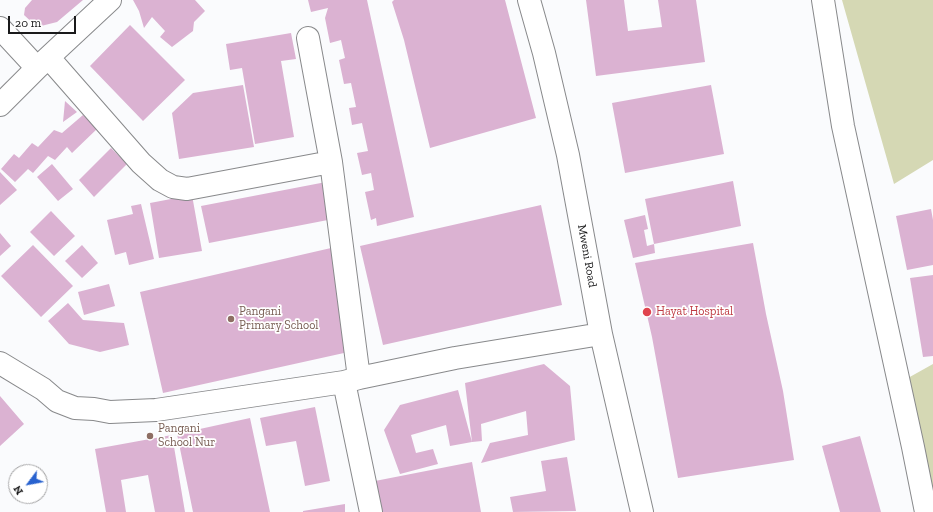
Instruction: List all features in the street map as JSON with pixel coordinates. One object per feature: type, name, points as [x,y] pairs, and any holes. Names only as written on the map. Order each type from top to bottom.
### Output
[{"type":"street","points":[[0,105],[110,0]]},
{"type":"street","name":"Mweni Road","points":[[529,0],[544,53],[568,155],[601,334],[642,512]]},
{"type":"street","points":[[823,0],[843,126],[926,512]]},
{"type":"street","points":[[0,28],[43,63],[141,163],[160,180],[173,187],[187,189],[331,162]]},
{"type":"street","points":[[308,38],[331,162],[351,380],[371,512]]},
{"type":"street","points":[[0,363],[43,389],[58,401],[75,408],[110,412],[156,410],[351,380],[455,358],[601,334]]},
{"type":"green space","points":[[842,0],[933,0],[933,160],[894,184]]},
{"type":"green space","points":[[933,364],[933,512],[899,383]]},
{"type":"building","points":[[32,0],[83,0],[57,22],[37,27],[24,15],[25,8]]},
{"type":"building","points":[[133,0],[195,0],[205,11],[194,22],[193,31],[172,47],[160,37],[165,31],[152,17],[144,28],[139,11]]},
{"type":"building","points":[[308,0],[367,0],[414,217],[377,226],[376,218],[371,220],[365,192],[374,190],[371,173],[362,175],[357,153],[368,151],[362,123],[352,125],[349,108],[356,107],[351,83],[344,84],[339,60],[345,58],[341,40],[330,43],[325,18],[328,8],[311,12]]},
{"type":"building","points":[[394,0],[505,0],[536,118],[430,148],[404,40],[392,2]]},
{"type":"building","points":[[586,0],[624,0],[628,31],[662,27],[658,0],[696,0],[705,62],[596,76]]},
{"type":"building","points":[[130,25],[185,80],[143,121],[90,66]]},
{"type":"building","points":[[291,33],[296,59],[281,61],[294,137],[255,144],[242,68],[230,70],[226,44]]},
{"type":"building","points":[[243,85],[254,147],[179,159],[172,113],[193,93]]},
{"type":"building","points":[[711,85],[724,154],[625,173],[612,103]]},
{"type":"building","points":[[65,101],[77,112],[63,122]]},
{"type":"building","points":[[83,115],[98,128],[72,153],[67,147],[55,160],[48,156],[33,173],[28,169],[15,182],[1,169],[14,154],[19,158],[32,143],[38,147],[54,130],[62,133]]},
{"type":"building","points":[[111,148],[127,164],[94,197],[79,180]]},
{"type":"building","points":[[52,164],[73,189],[58,201],[37,177]]},
{"type":"building","points":[[0,172],[17,190],[0,205]]},
{"type":"building","points":[[733,181],[741,226],[654,244],[645,199]]},
{"type":"building","points":[[326,182],[333,219],[209,243],[201,206]]},
{"type":"building","points":[[192,195],[202,251],[159,258],[150,203]]},
{"type":"building","points":[[141,204],[154,259],[129,265],[126,252],[115,255],[107,220],[133,214],[131,206]]},
{"type":"building","points":[[541,205],[562,305],[383,345],[360,246]]},
{"type":"building","points":[[931,209],[933,220],[933,265],[907,270],[896,216]]},
{"type":"building","points":[[51,211],[75,236],[54,256],[30,232]]},
{"type":"building","points":[[645,215],[648,229],[644,230],[647,246],[654,244],[655,253],[633,258],[624,220]]},
{"type":"building","points":[[0,233],[11,246],[0,256]]},
{"type":"building","points":[[753,243],[766,314],[783,391],[794,460],[678,478],[652,337],[635,263]]},
{"type":"building","points":[[33,245],[73,286],[41,317],[1,276]]},
{"type":"building","points":[[82,245],[98,263],[82,278],[65,261]]},
{"type":"building","points":[[331,248],[353,351],[163,393],[140,292]]},
{"type":"building","points":[[933,275],[933,356],[923,357],[910,278]]},
{"type":"building","points":[[109,284],[115,306],[84,315],[78,292]]},
{"type":"building","points":[[68,303],[83,320],[124,323],[129,345],[100,352],[69,344],[48,321]]},
{"type":"building","points":[[544,364],[570,386],[575,440],[481,463],[490,443],[528,435],[526,411],[481,424],[482,441],[472,442],[465,383]]},
{"type":"building","points":[[458,390],[472,442],[450,446],[446,425],[411,435],[416,453],[433,449],[438,464],[400,474],[384,430],[400,405]]},
{"type":"building","points":[[0,396],[24,424],[0,446]]},
{"type":"building","points":[[315,407],[330,481],[305,486],[296,441],[266,446],[260,418]]},
{"type":"building","points":[[250,418],[270,512],[193,512],[177,434]]},
{"type":"building","points":[[172,435],[185,512],[155,512],[148,475],[121,480],[126,512],[106,512],[95,449]]},
{"type":"building","points":[[860,436],[881,512],[840,512],[822,446]]},
{"type":"building","points":[[567,457],[576,511],[513,512],[510,497],[546,491],[541,461]]},
{"type":"building","points":[[472,462],[481,512],[381,512],[375,481]]},
{"type":"building","points":[[345,504],[345,512],[303,512],[303,511]]},
{"type":"place","name":"Hayat Hospital","points":[[647,312]]},
{"type":"place","name":"Pangani Primary School","points":[[231,319]]},
{"type":"place","name":"Pangani School Nur","points":[[150,436]]}]
